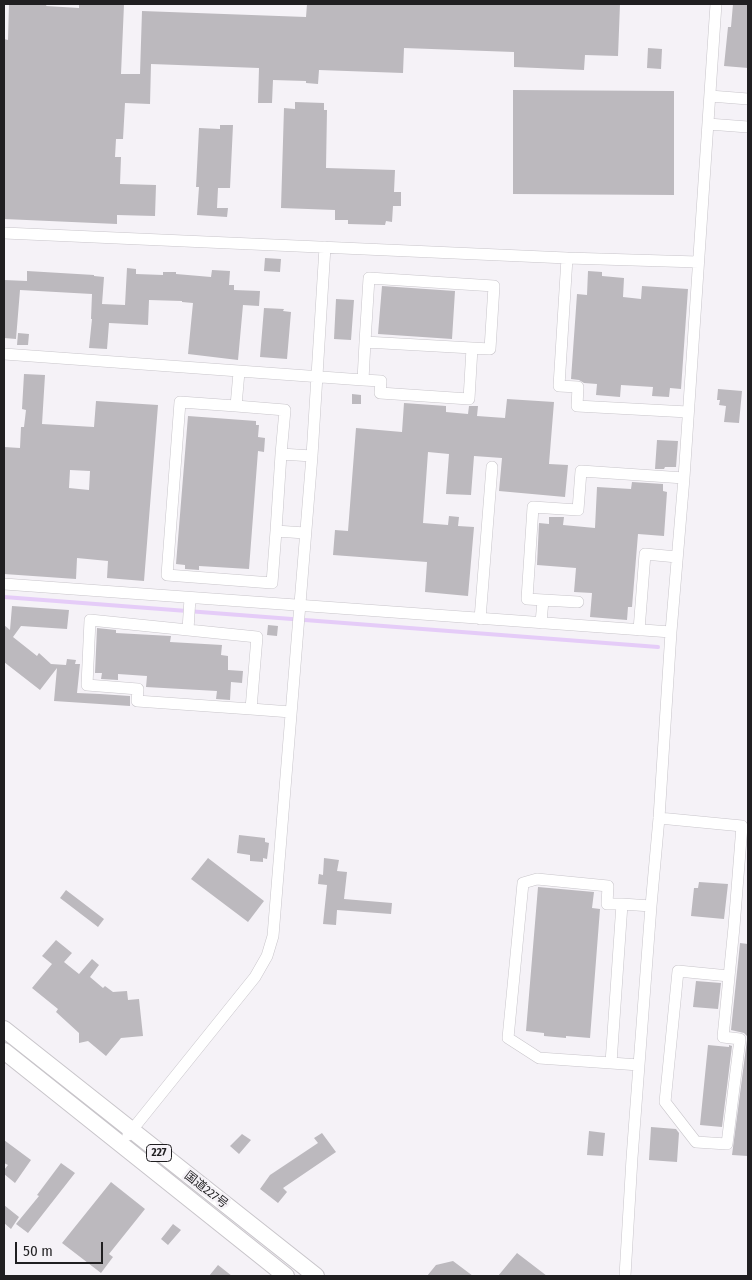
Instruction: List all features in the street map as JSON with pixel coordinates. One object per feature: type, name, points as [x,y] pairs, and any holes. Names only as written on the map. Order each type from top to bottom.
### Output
[{"type":"highway","name":"国道227号","points":[[4,1029],[316,1276]]},
{"type":"highway","name":"国道227号","points":[[4,1051],[286,1276]]},
{"type":"street","points":[[626,1276],[639,1065],[684,478],[716,4]]},
{"type":"street","points":[[710,96],[748,99]]},
{"type":"street","points":[[708,124],[748,127]]},
{"type":"street","points":[[4,233],[698,262]]},
{"type":"street","points":[[120,1144],[255,977],[267,956],[273,936],[312,456],[325,247]]},
{"type":"street","points":[[567,258],[559,386],[578,387],[577,406],[688,412]]},
{"type":"street","points":[[363,380],[365,342],[369,278],[494,286],[490,349],[365,342]]},
{"type":"street","points":[[4,354],[316,378],[381,381],[380,393],[469,399],[472,348]]},
{"type":"street","points":[[236,406],[239,372]]},
{"type":"street","points":[[180,402],[285,410],[282,454],[272,583],[167,575],[180,402]]},
{"type":"street","points":[[282,454],[312,456]]},
{"type":"street","points":[[480,619],[492,467]]},
{"type":"street","points":[[578,602],[527,599],[533,507],[578,510],[581,471],[684,478]]},
{"type":"street","points":[[276,530],[305,533]]},
{"type":"street","points":[[639,630],[645,554],[677,557]]},
{"type":"street","points":[[4,584],[190,602],[298,615],[480,619],[671,632]]},
{"type":"street","points":[[541,623],[543,600]]},
{"type":"street","points":[[189,625],[190,602]]},
{"type":"street","points":[[251,709],[257,637],[189,625],[90,620],[88,685],[138,689],[138,701],[291,712]]},
{"type":"street","points":[[659,818],[742,826],[729,976],[723,1037],[740,1039],[727,1144],[696,1142],[665,1102],[678,971],[729,976]]},
{"type":"street","points":[[639,1065],[539,1058],[508,1038],[523,883],[537,879],[608,886],[607,904],[651,906]]},
{"type":"street","points":[[611,1063],[622,904]]},
{"type":"building","points":[[9,4],[47,4],[46,6],[79,8],[79,4],[124,4],[121,74],[140,74],[142,11],[306,17],[307,4],[620,4],[618,56],[585,55],[584,70],[514,67],[514,52],[404,48],[403,73],[319,70],[318,84],[306,83],[306,81],[273,80],[272,103],[258,103],[259,68],[151,64],[150,104],[125,103],[123,139],[116,139],[115,157],[121,157],[120,184],[156,185],[155,216],[117,215],[117,224],[4,219],[4,39],[8,40]]},
{"type":"building","points":[[733,4],[748,4],[748,68],[724,66],[728,27],[731,27]]},
{"type":"building","points":[[648,48],[662,49],[661,69],[647,68]]},
{"type":"building","points":[[513,90],[674,91],[674,195],[513,194]]},
{"type":"building","points":[[295,102],[324,103],[324,110],[327,110],[326,168],[395,170],[394,192],[401,192],[401,206],[393,206],[392,222],[386,221],[385,225],[348,224],[348,220],[335,220],[335,210],[281,208],[284,108],[295,109]]},
{"type":"building","points":[[220,125],[233,125],[230,188],[218,188],[217,208],[228,208],[227,217],[197,215],[199,187],[196,187],[199,128],[220,129]]},
{"type":"building","points":[[265,258],[281,259],[280,272],[264,271]]},
{"type":"building","points":[[127,268],[136,269],[136,274],[163,275],[163,272],[176,272],[176,274],[211,277],[212,270],[230,271],[229,285],[234,285],[234,290],[260,291],[259,306],[243,305],[238,360],[188,354],[193,303],[182,301],[149,300],[148,325],[109,323],[107,349],[89,348],[92,294],[20,290],[16,339],[4,338],[4,280],[27,281],[27,271],[104,277],[102,304],[125,305]]},
{"type":"building","points":[[588,271],[602,272],[602,276],[624,278],[623,297],[641,299],[642,286],[688,289],[681,389],[670,388],[669,397],[652,396],[653,387],[621,385],[620,397],[596,395],[597,384],[571,379],[577,294],[587,295]]},
{"type":"building","points":[[382,286],[455,291],[452,339],[378,334]]},
{"type":"building","points":[[336,299],[354,300],[351,340],[334,339]]},
{"type":"building","points":[[264,308],[284,309],[283,311],[291,312],[287,359],[260,357]]},
{"type":"building","points":[[18,333],[29,334],[28,345],[17,345]]},
{"type":"building","points":[[24,374],[45,375],[42,424],[94,427],[96,401],[158,405],[144,581],[107,578],[108,561],[77,558],[76,579],[4,574],[4,447],[20,448],[21,427],[24,427],[26,410],[22,409]],"holes":[[[70,470],[90,471],[89,490],[69,488]]]},
{"type":"building","points":[[718,389],[742,391],[739,423],[724,422],[726,406],[719,405],[720,400],[717,400]]},
{"type":"building","points":[[352,394],[361,395],[361,404],[352,404]]},
{"type":"building","points":[[507,399],[554,402],[549,464],[568,465],[565,497],[499,491],[502,458],[474,456],[471,495],[446,494],[449,454],[428,452],[423,523],[448,525],[449,516],[459,517],[458,526],[474,527],[468,596],[425,592],[427,562],[333,555],[335,530],[348,531],[356,428],[402,432],[404,403],[446,406],[446,412],[468,414],[469,406],[478,406],[477,416],[505,418]]},
{"type":"building","points":[[188,416],[256,421],[256,425],[259,425],[258,437],[265,438],[264,452],[258,451],[249,569],[199,566],[199,570],[185,569],[185,565],[176,564]]},
{"type":"building","points":[[657,440],[678,441],[676,467],[655,469]]},
{"type":"building","points":[[632,482],[663,484],[663,491],[667,492],[664,536],[638,534],[632,607],[628,607],[627,620],[590,617],[592,593],[574,592],[576,568],[537,565],[539,523],[549,524],[549,517],[564,517],[563,525],[595,528],[597,487],[631,489]]},
{"type":"building","points":[[12,606],[69,610],[67,629],[21,626],[13,637],[37,656],[39,653],[51,664],[66,665],[67,659],[76,660],[75,664],[80,664],[77,693],[130,696],[130,706],[54,701],[57,668],[40,690],[4,662],[4,625],[10,630]]},
{"type":"building","points":[[268,625],[278,626],[277,636],[267,635]]},
{"type":"building","points":[[97,628],[116,630],[116,633],[171,636],[170,642],[222,645],[221,655],[228,656],[228,670],[243,671],[242,683],[231,682],[230,700],[216,699],[217,691],[146,687],[147,676],[118,674],[118,680],[101,679],[102,673],[95,673]]},
{"type":"building","points":[[239,835],[265,838],[265,842],[269,843],[267,859],[263,858],[263,862],[250,861],[250,855],[237,853]]},
{"type":"building","points":[[208,858],[264,901],[248,922],[191,879]]},
{"type":"building","points":[[324,858],[339,860],[337,871],[347,872],[344,899],[392,903],[391,914],[337,910],[336,925],[323,924],[327,885],[318,884],[319,874],[323,875]]},
{"type":"building","points":[[699,882],[728,884],[724,919],[691,916],[694,888],[698,888]]},
{"type":"building","points":[[538,887],[594,892],[592,908],[600,909],[590,1038],[544,1036],[544,1033],[526,1031]]},
{"type":"building","points":[[66,890],[104,919],[98,927],[60,898]]},
{"type":"building","points":[[56,940],[72,953],[64,962],[79,974],[92,959],[99,965],[90,977],[103,988],[105,986],[113,992],[127,991],[128,1000],[139,999],[143,1036],[121,1038],[106,1056],[88,1041],[79,1043],[79,1033],[56,1012],[58,1009],[32,988],[52,964],[42,956]]},
{"type":"building","points":[[740,943],[748,944],[748,1156],[732,1155],[747,1040],[747,1036],[744,1033],[731,1030]]},
{"type":"building","points":[[696,981],[721,983],[718,1009],[693,1007]]},
{"type":"building","points":[[708,1045],[732,1046],[722,1127],[700,1125]]},
{"type":"building","points":[[651,1127],[676,1129],[679,1133],[677,1162],[649,1160]]},
{"type":"building","points":[[589,1131],[605,1133],[603,1156],[587,1155]]},
{"type":"building","points":[[322,1133],[336,1152],[283,1188],[287,1192],[278,1203],[260,1189],[270,1175],[318,1143],[314,1138]]},
{"type":"building","points":[[242,1134],[251,1140],[239,1154],[230,1146]]},
{"type":"building","points":[[4,1140],[31,1160],[15,1183],[4,1174],[4,1170],[8,1165],[4,1163]]},
{"type":"building","points":[[61,1163],[75,1173],[28,1233],[16,1224],[39,1196],[37,1195]]},
{"type":"building","points":[[111,1182],[145,1209],[109,1254],[113,1257],[101,1273],[62,1243]]},
{"type":"building","points":[[4,1205],[19,1217],[11,1229],[4,1223]]},
{"type":"building","points":[[173,1224],[181,1230],[168,1245],[161,1239]]},
{"type":"building","points":[[517,1253],[547,1276],[498,1276]]},
{"type":"building","points":[[453,1261],[473,1276],[427,1276],[436,1265]]},
{"type":"building","points":[[218,1265],[232,1276],[209,1276]]},
{"type":"waterway","points":[[4,597],[658,647]]}]
